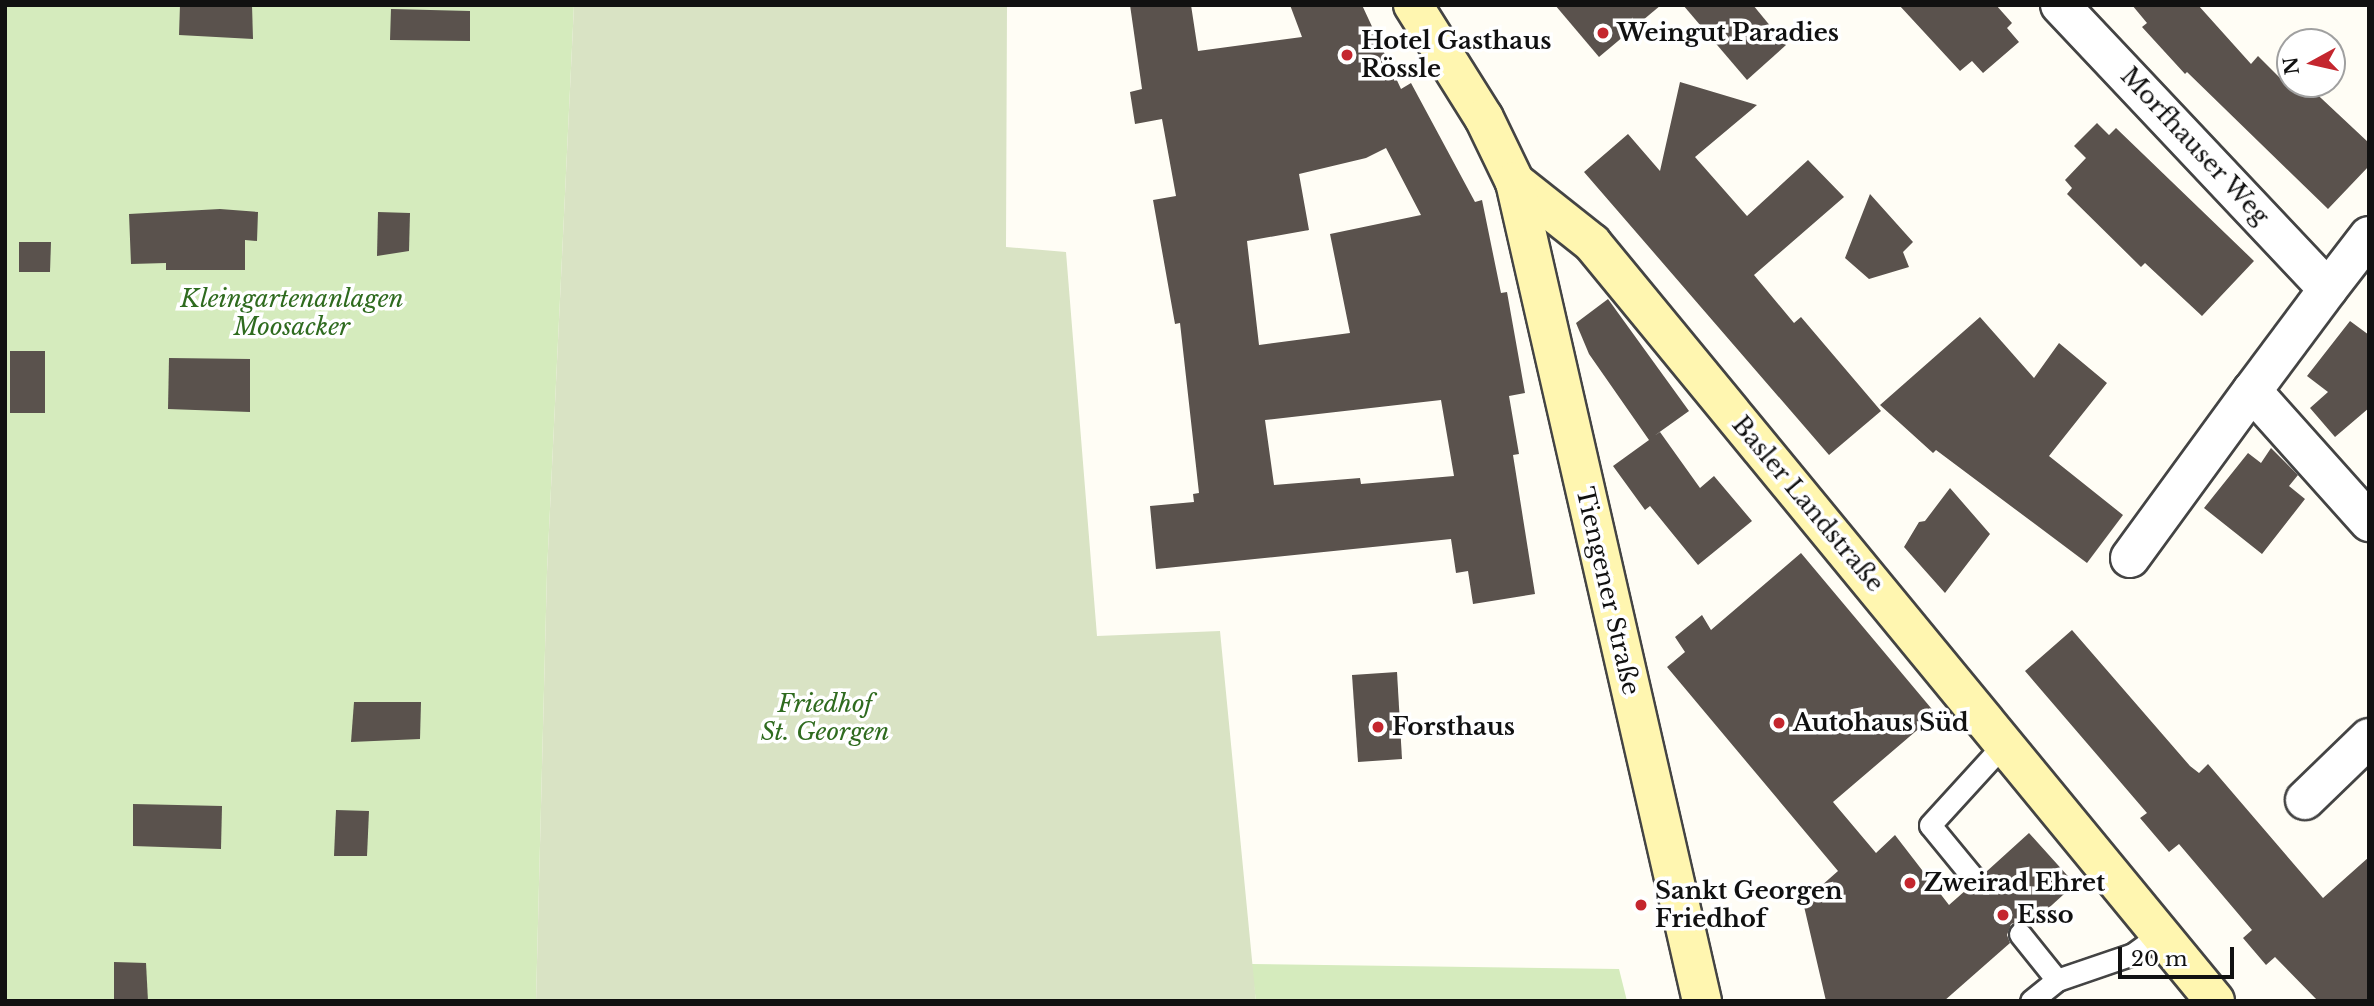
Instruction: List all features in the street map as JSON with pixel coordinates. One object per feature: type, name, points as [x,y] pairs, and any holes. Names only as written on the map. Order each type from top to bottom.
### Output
[{"type":"street","name":"Basler Landstraße","points":[[1413,5],[1484,118],[1515,182],[1592,243],[2004,744],[2158,936],[2215,1001]]},
{"type":"street","name":"Morfhauser Weg","points":[[2060,5],[2328,289]]},
{"type":"street","name":"Tiengener Straße","points":[[1515,182],[1702,1001]]},
{"type":"street","points":[[2130,558],[2369,236]]},
{"type":"street","points":[[2252,391],[2369,522]]},
{"type":"street","points":[[2305,800],[2369,738]]},
{"type":"lane","points":[[1976,881],[1930,825],[2004,744]]},
{"type":"lane","points":[[2020,934],[2057,980]]},
{"type":"lane","points":[[2031,1001],[2057,980],[2133,954],[2158,936]]},
{"type":"green space","name":"Kleingartenanlagen Moosacker","points":[[5,5],[574,5],[547,572],[536,1001],[5,1001]]},
{"type":"green space","name":"Friedhof St. Georgen","points":[[574,5],[1007,5],[1006,247],[1066,252],[1097,636],[1220,631],[1256,1001],[536,1001],[547,572]]},
{"type":"green space","points":[[1251,964],[1619,969],[1627,1001],[1256,1001]]},
{"type":"building","points":[[180,5],[252,5],[253,39],[179,35]]},
{"type":"building","points":[[1130,5],[1191,5],[1198,51],[1302,37],[1290,5],[1362,5],[1401,89],[1411,83],[1475,202],[1482,200],[1501,293],[1507,292],[1525,393],[1509,396],[1519,454],[1513,455],[1535,594],[1473,604],[1468,571],[1456,573],[1451,539],[1156,569],[1150,506],[1194,502],[1193,494],[1199,493],[1180,323],[1175,324],[1153,200],[1176,196],[1162,119],[1135,124],[1130,92],[1142,89]],"holes":[[[1386,148],[1421,215],[1330,234],[1350,333],[1259,345],[1247,241],[1309,230],[1299,174],[1366,158]],[[1441,400],[1454,476],[1361,484],[1360,478],[1274,485],[1265,420]]]},
{"type":"building","name":"Weingut Paradies","points":[[1555,5],[1661,5],[1599,57]]},
{"type":"building","points":[[1683,5],[1753,5],[1786,45],[1747,80]]},
{"type":"building","points":[[1899,5],[1996,5],[2012,23],[2007,28],[2019,42],[1983,73],[1972,61],[1960,71]]},
{"type":"building","points":[[2132,5],[2198,5],[2251,64],[2258,56],[2276,74],[2276,98],[2321,98],[2369,143],[2369,166],[2328,209],[2187,72],[2185,74],[2142,27],[2147,23]]},
{"type":"building","points":[[391,9],[470,11],[470,41],[390,40]]},
{"type":"building","points":[[1680,82],[1757,105],[1695,157],[1747,216],[1808,160],[1844,197],[1754,275],[1794,323],[1801,317],[1881,411],[1829,455],[1584,172],[1628,134],[1660,171]]},
{"type":"building","points":[[2097,123],[2109,135],[2116,128],[2254,261],[2202,316],[2145,263],[2141,267],[2067,194],[2072,188],[2065,180],[2086,158],[2074,146]]},
{"type":"building","points":[[1870,194],[1913,242],[1903,252],[1909,267],[1869,279],[1845,258]]},
{"type":"building","points":[[220,209],[258,212],[257,241],[245,240],[245,270],[166,270],[166,263],[131,264],[129,214]]},
{"type":"building","points":[[378,212],[410,213],[409,251],[377,256]]},
{"type":"building","points":[[19,242],[51,242],[50,272],[19,272]]},
{"type":"building","points":[[1608,299],[1689,411],[1654,436],[1660,432],[1700,488],[1714,476],[1752,521],[1698,565],[1650,506],[1645,510],[1613,466],[1649,440],[1589,354],[1576,323]]},
{"type":"building","points":[[1980,317],[2034,378],[2059,343],[2107,383],[2049,456],[2123,515],[2087,563],[1936,450],[1933,453],[1880,405]]},
{"type":"building","points":[[2350,321],[2369,335],[2369,408],[2335,437],[2310,408],[2328,392],[2307,376]]},
{"type":"building","points":[[10,351],[45,351],[45,413],[10,413]]},
{"type":"building","points":[[169,358],[250,359],[250,412],[168,409]]},
{"type":"building","points":[[2271,448],[2298,475],[2289,486],[2305,499],[2262,554],[2204,508],[2248,453],[2261,463]]},
{"type":"building","points":[[1950,488],[1990,534],[1945,593],[1904,547],[1919,522],[1925,521]]},
{"type":"building","points":[[1801,553],[1936,714],[1833,802],[1876,853],[1895,835],[1949,905],[1966,890],[1977,894],[1985,891],[1989,880],[1986,872],[2029,833],[2075,884],[2030,925],[2019,921],[2011,924],[2007,935],[2010,943],[1944,1001],[1826,1001],[1803,902],[1838,871],[1667,667],[1685,652],[1675,637],[1702,615],[1711,630]]},
{"type":"building","points":[[2072,630],[2190,766],[2199,773],[2208,764],[2323,898],[2369,857],[2369,1001],[2318,1001],[2275,957],[2266,965],[2243,938],[2252,930],[2179,844],[2169,852],[2140,818],[2147,813],[2025,671]]},
{"type":"building","name":"Forsthaus","points":[[1397,672],[1402,759],[1358,762],[1352,675]]},
{"type":"building","points":[[354,702],[421,702],[420,739],[351,742]]},
{"type":"building","points":[[133,804],[222,806],[221,849],[133,846]]},
{"type":"building","points":[[336,810],[369,811],[367,856],[334,856]]},
{"type":"building","points":[[114,962],[146,963],[148,1001],[114,1001]]},
{"type":"place","name":"Weingut Paradies","points":[[1603,33]]},
{"type":"place","name":"Hotel Gasthaus Rössle","points":[[1347,55]]},
{"type":"place","name":"Autohaus Süd","points":[[1779,723]]},
{"type":"place","name":"Forsthaus","points":[[1378,727]]},
{"type":"place","name":"Zweirad Ehret","points":[[1910,883]]},
{"type":"place","name":"Sankt Georgen Friedhof","points":[[1641,905]]},
{"type":"place","name":"Esso","points":[[2003,915]]}]
